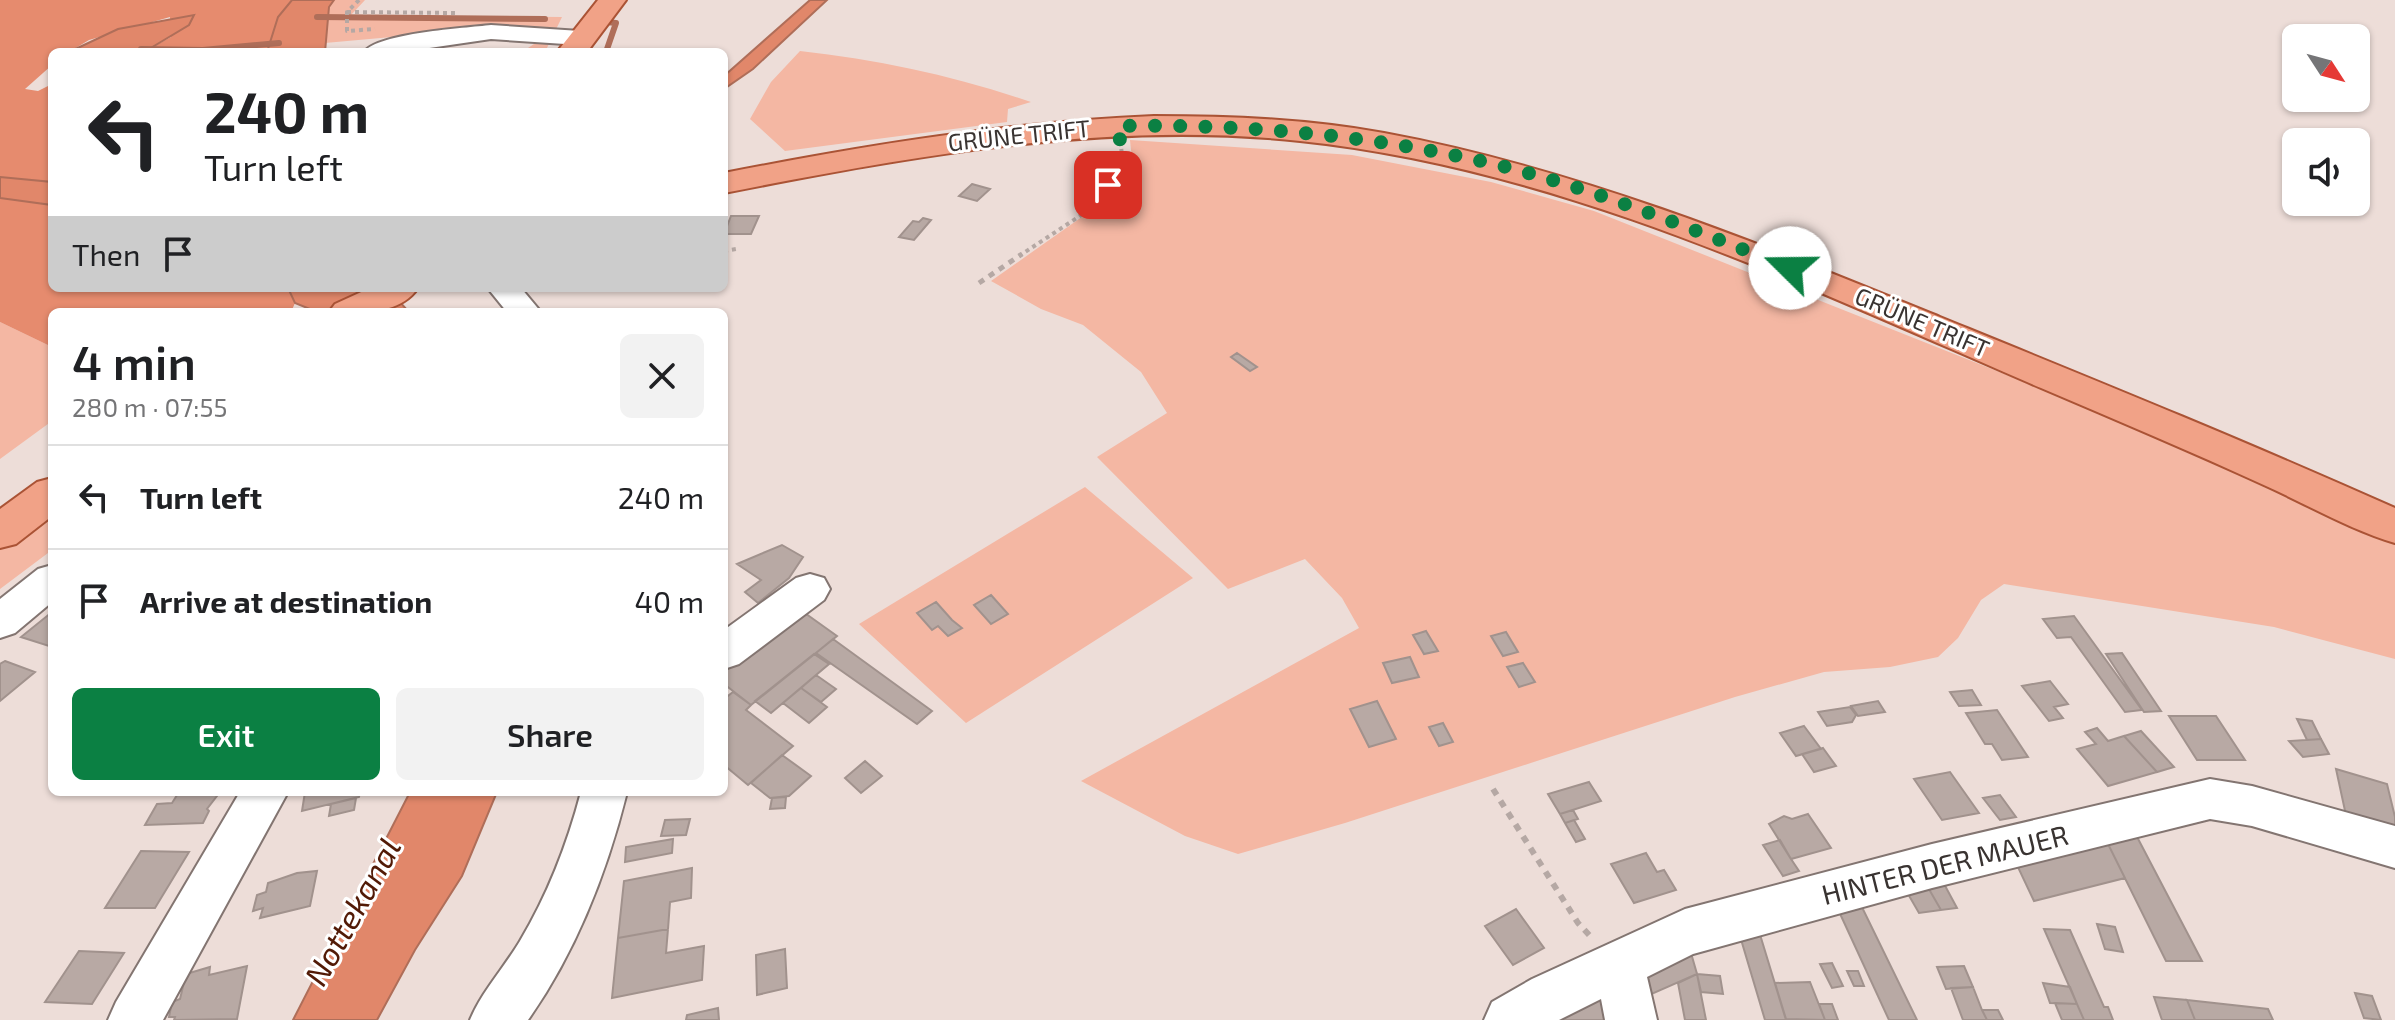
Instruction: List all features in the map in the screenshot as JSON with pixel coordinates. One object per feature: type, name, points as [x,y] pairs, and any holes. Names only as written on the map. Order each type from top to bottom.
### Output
[{"type":"main road","name":"GRÜNE TRIFT","points":[[728,182],[922,147],[1025,133],[1118,126],[1209,126],[1301,131],[1432,151],[1499,166],[1642,210],[2251,461],[2395,527]]},
{"type":"main road","points":[[357,308],[391,292]]},
{"type":"main road","points":[[0,532],[48,496]]},
{"type":"street","points":[[389,48],[491,32],[590,26]]},
{"type":"street","points":[[0,622],[48,583]]},
{"type":"street","points":[[728,649],[810,589]]},
{"type":"street","points":[[134,1020],[263,796]]},
{"type":"street","points":[[496,1020],[520,990],[584,865],[603,796]]},
{"type":"street","name":"HINTER DER MAUER","points":[[1510,1020],[1550,997],[1685,933],[1932,866],[2210,799],[2252,806],[2395,847]]},
{"type":"street","points":[[1619,965],[1631,1020]]},
{"type":"path","points":[[347,12],[359,0]]},
{"type":"path","points":[[979,283],[1092,208],[1123,162],[1118,126]]},
{"type":"path","points":[[728,250],[736,249]]},
{"type":"path","points":[[1493,789],[1578,923],[1619,965]]},
{"type":"shaded area","points":[[0,0],[292,0],[278,17],[268,48],[151,48],[171,37],[170,17],[89,40],[76,48],[48,48],[48,69],[25,89],[38,91],[48,86],[48,182],[0,177]]},
{"type":"shaded area","points":[[334,0],[365,0],[351,15],[562,17],[547,48],[528,48],[549,34],[492,28],[325,43],[329,7]]},
{"type":"shaded area","points":[[800,51],[917,70],[1031,102],[1008,109],[1007,122],[785,151],[750,119],[771,82]]},
{"type":"shaded area","points":[[1130,140],[1352,155],[1491,182],[1594,211],[2354,513],[2395,533],[2395,659],[2274,627],[2004,584],[1981,600],[1958,638],[1938,657],[1890,667],[1824,672],[1735,697],[1345,823],[1238,854],[1185,836],[1081,781],[1359,628],[1342,598],[1305,559],[1228,589],[1097,457],[1167,413],[1141,372],[1083,325],[1041,309],[991,281],[1096,207],[1132,160]]},
{"type":"shaded area","points":[[0,198],[48,204],[48,292],[290,292],[295,303],[293,308],[48,308],[48,345],[0,322]]},
{"type":"shaded area","points":[[0,322],[48,345],[48,424],[0,459]]},
{"type":"shaded area","points":[[1085,487],[1193,578],[966,723],[859,624]]},
{"type":"shaded area","points":[[48,513],[48,553],[0,589],[0,550]]},
{"type":"water","points":[[292,0],[334,0],[329,7],[325,48],[268,48],[278,17]]},
{"type":"water","points":[[810,0],[827,0],[753,69],[728,86],[728,72]]},
{"type":"water","points":[[194,15],[189,25],[151,48],[78,48],[118,29]]},
{"type":"water","points":[[0,177],[48,182],[48,204],[0,198]]},
{"type":"water","points":[[290,292],[391,292],[405,308],[307,308],[295,303]]},
{"type":"water","name":"Nottekanal","points":[[408,796],[495,796],[462,876],[415,950],[377,1020],[293,1020]]},
{"type":"building","points":[[972,184],[990,189],[977,201],[959,196]]},
{"type":"building","points":[[731,216],[759,216],[751,234],[728,234]]},
{"type":"building","points":[[923,218],[931,220],[914,240],[899,237],[913,221],[919,222]]},
{"type":"building","points":[[1237,353],[1257,367],[1250,371],[1231,357]]},
{"type":"building","points":[[782,545],[803,557],[789,578],[758,603],[745,592],[761,580],[737,564]]},
{"type":"building","points":[[991,595],[1008,614],[991,624],[974,605]]},
{"type":"building","points":[[936,602],[962,628],[948,636],[938,626],[932,630],[917,613]]},
{"type":"building","points":[[802,611],[837,636],[751,705],[728,687],[728,669]]},
{"type":"building","points":[[48,615],[48,646],[21,637]]},
{"type":"building","points":[[2074,616],[2142,710],[2125,712],[2071,637],[2057,638],[2043,619]]},
{"type":"building","points":[[1426,631],[1438,651],[1424,654],[1413,635]]},
{"type":"building","points":[[1506,632],[1518,652],[1503,656],[1491,636]]},
{"type":"building","points":[[833,639],[932,711],[917,724],[816,653]]},
{"type":"building","points":[[2122,653],[2161,711],[2144,712],[2106,654]]},
{"type":"building","points":[[814,654],[829,664],[771,713],[755,701]]},
{"type":"building","points":[[1410,657],[1419,677],[1392,683],[1383,663]]},
{"type":"building","points":[[5,661],[35,672],[0,701],[0,664]]},
{"type":"building","points":[[1523,663],[1535,682],[1519,687],[1507,667]]},
{"type":"building","points":[[816,675],[836,689],[821,702],[801,688]]},
{"type":"building","points":[[2050,681],[2068,704],[2054,707],[2063,718],[2049,721],[2022,686]]},
{"type":"building","points":[[801,688],[827,707],[809,723],[783,703]]},
{"type":"building","points":[[1972,690],[1981,705],[1959,706],[1950,692]]},
{"type":"building","points":[[733,692],[751,705],[746,710],[793,746],[748,785],[728,768],[728,696]]},
{"type":"building","points":[[1377,701],[1396,739],[1369,747],[1350,709]]},
{"type":"building","points":[[1878,701],[1885,712],[1858,716],[1851,706]]},
{"type":"building","points":[[1850,707],[1856,715],[1852,722],[1827,726],[1818,712]]},
{"type":"building","points":[[1997,710],[2028,757],[2002,760],[1992,744],[1985,744],[1966,713]]},
{"type":"building","points":[[2169,716],[2216,716],[2245,760],[2197,760]]},
{"type":"building","points":[[2297,719],[2312,721],[2321,739],[2307,740]]},
{"type":"building","points":[[1443,723],[1453,742],[1439,746],[1429,727]]},
{"type":"building","points":[[1804,726],[1821,749],[1796,756],[1780,733]]},
{"type":"building","points":[[2097,728],[2108,741],[2124,736],[2157,772],[2108,786],[2077,749],[2096,744],[2085,732]]},
{"type":"building","points":[[2141,731],[2174,767],[2157,772],[2124,736]]},
{"type":"building","points":[[2321,739],[2329,754],[2303,757],[2289,741]]},
{"type":"building","points":[[1823,748],[1836,766],[1814,772],[1802,754]]},
{"type":"building","points":[[782,755],[811,776],[789,796],[770,798],[751,783]]},
{"type":"building","points":[[865,761],[882,776],[861,793],[845,778]]},
{"type":"building","points":[[2336,769],[2387,784],[2395,817],[2395,834],[2347,820]]},
{"type":"building","points":[[1950,772],[1979,813],[1942,820],[1914,779]]},
{"type":"building","points":[[1589,782],[1601,801],[1560,814],[1548,794]]},
{"type":"building","points":[[2000,795],[2016,817],[2000,820],[1983,798]]},
{"type":"building","points":[[176,796],[217,796],[207,809],[209,811],[203,823],[145,825],[157,804],[172,803]]},
{"type":"building","points":[[304,796],[359,796],[359,797],[302,811]]},
{"type":"building","points":[[786,797],[785,808],[770,809],[772,798]]},
{"type":"building","points":[[356,798],[354,810],[329,816],[331,804]]},
{"type":"building","points":[[1573,810],[1578,819],[1565,823],[1560,814]]},
{"type":"building","points":[[1808,814],[1831,848],[1791,859],[1769,824],[1784,816],[1792,819]]},
{"type":"building","points":[[690,819],[686,835],[661,836],[665,820]]},
{"type":"building","points":[[1574,820],[1585,839],[1576,842],[1565,823]]},
{"type":"building","points":[[2135,833],[2202,961],[2166,961],[2106,840]]},
{"type":"building","points":[[673,839],[672,853],[625,862],[626,847]]},
{"type":"building","points":[[1780,840],[1799,871],[1783,876],[1763,845]]},
{"type":"building","points":[[2106,840],[2125,878],[2034,901],[2016,863]]},
{"type":"building","points":[[141,851],[189,852],[155,908],[105,908]]},
{"type":"building","points":[[1646,853],[1657,872],[1664,870],[1676,890],[1634,903],[1611,864]]},
{"type":"building","points":[[692,868],[691,898],[670,902],[668,929],[618,938],[624,881]]},
{"type":"building","points":[[317,871],[310,906],[260,918],[263,908],[253,911],[257,895],[266,892],[268,883],[297,873]]},
{"type":"building","points":[[1943,882],[1957,908],[1941,910],[1926,884]]},
{"type":"building","points":[[1926,884],[1941,910],[1919,913],[1904,887]]},
{"type":"building","points":[[1857,897],[1917,1020],[1889,1020],[1836,905]]},
{"type":"building","points":[[1516,909],[1544,948],[1513,965],[1485,926]]},
{"type":"building","points":[[2097,924],[2115,927],[2123,952],[2105,949]]},
{"type":"building","points":[[1758,928],[1786,1020],[1765,1020],[1740,936]]},
{"type":"building","points":[[668,929],[666,953],[704,946],[702,980],[612,998],[618,938]]},
{"type":"building","points":[[2044,929],[2070,930],[2104,1007],[2108,1007],[2113,1020],[2084,1020]]},
{"type":"building","points":[[785,949],[787,988],[757,995],[756,955]]},
{"type":"building","points":[[79,951],[124,953],[92,1004],[45,1002]]},
{"type":"building","points":[[1691,953],[1697,974],[1638,1000],[1631,979]]},
{"type":"building","points":[[1832,963],[1843,986],[1832,988],[1820,964]]},
{"type":"building","points":[[247,966],[237,1019],[174,1020],[175,1017],[169,1017],[172,1002],[180,999],[186,974],[210,967],[209,975]]},
{"type":"building","points":[[1964,966],[1973,987],[1946,989],[1937,967]]},
{"type":"building","points":[[1847,971],[1858,971],[1864,986],[1854,986]]},
{"type":"building","points":[[1697,974],[1706,1020],[1685,1020],[1678,983]]},
{"type":"building","points":[[1697,974],[1720,976],[1723,994],[1701,992]]},
{"type":"building","points":[[1810,982],[1825,1020],[1786,1019],[1775,983]]},
{"type":"building","points":[[2043,983],[2070,987],[2077,1004],[2050,1003]]},
{"type":"building","points":[[1973,987],[1987,1020],[1963,1020],[1951,988]]},
{"type":"building","points":[[1607,990],[1615,1020],[1551,1020]]},
{"type":"building","points":[[2355,993],[2372,996],[2381,1020],[2364,1018]]},
{"type":"building","points":[[2154,997],[2187,1000],[2195,1020],[2162,1020]]},
{"type":"building","points":[[2187,1000],[2268,1009],[2273,1020],[2195,1020]]},
{"type":"building","points":[[2055,1003],[2077,1004],[2084,1020],[2062,1020]]},
{"type":"building","points":[[1819,1004],[1832,1004],[1838,1020],[1825,1020]]},
{"type":"building","points":[[718,1008],[719,1020],[686,1020],[687,1015]]},
{"type":"building","points":[[1982,1010],[1998,1010],[2003,1020],[1987,1020]]},
{"type":"waterway","points":[[317,17],[545,19]]},
{"type":"waterway","points":[[606,22],[616,23],[607,48]]},
{"type":"waterway","points":[[225,48],[279,43]]},
{"type":"route","points":[[1108,185],[1123,162],[1118,126],[1209,126],[1301,131],[1432,151],[1499,166],[1642,210],[1790,268]]}]
